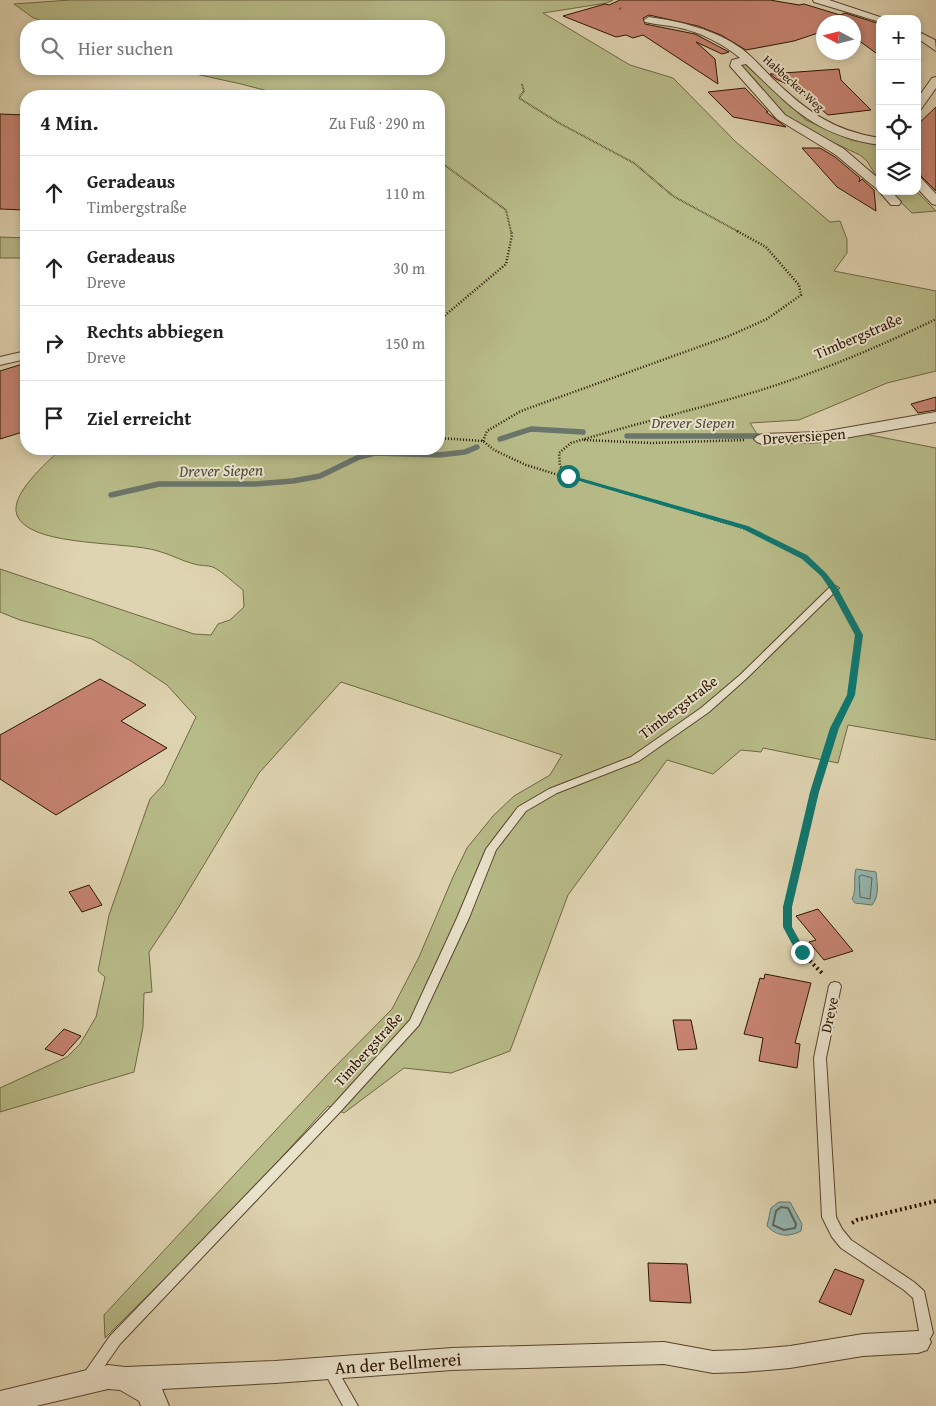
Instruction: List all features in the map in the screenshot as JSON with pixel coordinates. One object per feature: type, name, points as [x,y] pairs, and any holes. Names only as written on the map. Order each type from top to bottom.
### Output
[{"type":"street","points":[[818,0],[833,1],[876,17]]},
{"type":"street","name":"Habbecker Weg","points":[[650,20],[682,25],[701,31],[725,43],[749,61],[810,118],[850,136],[876,141]]},
{"type":"street","points":[[926,36],[936,48]]},
{"type":"street","name":"Habbecker Weg","points":[[749,61],[736,62],[735,66],[781,117],[840,152],[876,184]]},
{"type":"street","points":[[918,105],[936,80]]},
{"type":"street","points":[[921,185],[936,201]]},
{"type":"street","points":[[888,195],[895,202]]},
{"type":"street","points":[[0,361],[20,356]]},
{"type":"street","name":"Dreversiepen","points":[[762,439],[822,437],[936,417]]},
{"type":"street","name":"Dreve","points":[[713,1362],[768,1360],[863,1344],[918,1342]]},
{"type":"street","name":"An der Bellmerei","points":[[0,1403],[108,1378],[125,1379],[329,1368],[452,1358],[664,1353],[713,1362]]},
{"type":"street","points":[[125,1379],[150,1393],[155,1406]]},
{"type":"lane","name":"Timbergstraße","points":[[86,1382],[96,1364],[115,1340],[336,1110],[415,1022],[463,918],[491,849],[522,809],[553,791],[635,759],[705,710],[743,677],[834,588]]},
{"type":"lane","name":"Dreve","points":[[835,986],[820,1058],[829,1217],[837,1233],[851,1248],[909,1286],[919,1295],[926,1333],[918,1342]]},
{"type":"lane","points":[[329,1368],[351,1406]]},
{"type":"path","points":[[484,441],[487,431],[521,411],[728,336],[767,319],[801,295],[799,284],[766,247],[673,196],[634,163],[559,123],[519,98],[524,91],[522,84]]},
{"type":"path","points":[[445,165],[506,210],[512,235],[506,264],[445,315]]},
{"type":"path","name":"Timbergstraße","points":[[568,476],[560,466],[559,453],[571,443],[769,388],[829,367],[936,319]]},
{"type":"path","points":[[445,438],[484,441],[494,450],[526,465],[746,528],[804,557],[824,575],[834,588]]},
{"type":"path","name":"Dreversiepen","points":[[581,440],[651,443],[762,439]]},
{"type":"path","name":"Dreve","points":[[834,588],[859,635],[858,644],[851,695],[835,728],[807,821],[788,907],[788,927],[802,952],[835,986]]},
{"type":"path","points":[[837,1233],[857,1220],[936,1202]]},
{"type":"green space","points":[[70,0],[613,0],[607,3],[543,13],[630,65],[673,78],[736,142],[830,222],[840,221],[847,239],[847,253],[834,271],[936,291],[936,371],[887,383],[799,420],[750,423],[759,437],[855,432],[936,448],[936,740],[848,725],[838,763],[763,748],[761,752],[741,750],[713,774],[667,760],[568,895],[510,1051],[451,1073],[404,1068],[344,1113],[328,1106],[233,1211],[105,1338],[104,1315],[328,1074],[392,1009],[419,957],[467,848],[493,816],[514,796],[550,775],[562,755],[341,682],[259,773],[175,913],[149,952],[152,992],[144,993],[143,1027],[134,1072],[0,1112],[0,1088],[67,1057],[80,1044],[96,1017],[105,977],[98,971],[109,915],[150,799],[164,784],[196,717],[167,685],[131,661],[92,639],[20,620],[0,612],[0,569],[194,634],[211,635],[218,624],[230,620],[244,607],[243,590],[213,567],[194,564],[162,552],[144,548],[63,539],[29,528],[19,519],[16,510],[17,501],[22,491],[38,471],[55,455],[445,455],[445,90],[264,90],[200,75],[445,75],[445,20],[39,20],[14,4]]},
{"type":"green space","points":[[740,64],[745,64],[806,120],[851,140],[876,145],[876,176],[867,161],[860,155],[813,133],[784,116],[741,68]]},
{"type":"green space","points":[[893,195],[920,195],[936,211],[912,213]]},
{"type":"green space","points":[[0,237],[20,238],[20,258],[0,258]]},
{"type":"water","points":[[856,869],[876,872],[877,894],[872,905],[855,903],[852,899]]},
{"type":"water","points":[[779,1202],[790,1202],[802,1224],[801,1231],[791,1235],[783,1235],[778,1234],[767,1226],[771,1208]]},
{"type":"building","points":[[620,0],[770,0],[799,5],[804,4],[840,15],[816,15],[816,34],[794,41],[746,50],[721,35],[698,26],[649,15],[643,18],[645,24],[695,34],[729,52],[722,54],[696,42],[715,59],[718,84],[643,35],[633,38],[626,35],[616,37],[563,16],[605,4],[609,5]]},
{"type":"building","points":[[861,18],[876,23],[876,53],[861,42]]},
{"type":"building","points":[[839,69],[841,80],[871,110],[828,115],[797,89],[770,74]]},
{"type":"building","points":[[745,88],[768,112],[766,112],[786,127],[733,117],[708,92]]},
{"type":"building","points":[[936,107],[936,191],[921,176],[921,121]]},
{"type":"building","points":[[0,114],[20,115],[20,210],[0,209]]},
{"type":"building","points":[[802,148],[820,148],[835,157],[860,178],[859,182],[862,179],[874,190],[876,211],[837,187]]},
{"type":"building","points":[[20,365],[20,433],[0,439],[0,371]]},
{"type":"building","points":[[936,397],[936,410],[918,413],[911,404]]},
{"type":"building","points":[[100,679],[146,705],[121,721],[167,748],[56,815],[0,779],[0,735]]},
{"type":"building","points":[[89,885],[102,905],[82,912],[69,892]]},
{"type":"building","points":[[818,909],[853,951],[824,960],[809,942],[816,940],[796,916]]},
{"type":"building","points":[[765,974],[811,983],[795,1043],[800,1044],[797,1068],[759,1061],[763,1038],[744,1034],[760,978],[764,979]]},
{"type":"building","points":[[673,1020],[691,1020],[697,1049],[678,1050]]},
{"type":"building","points":[[64,1029],[81,1036],[63,1056],[45,1049]]},
{"type":"building","points":[[648,1263],[687,1264],[691,1303],[650,1301]]},
{"type":"building","points":[[835,1269],[864,1280],[851,1315],[819,1302]]},
{"type":"waterway","points":[[500,439],[531,429],[583,432]]},
{"type":"waterway","name":"Drever Siepen","points":[[627,436],[758,436]]},
{"type":"waterway","name":"Drever Siepen","points":[[445,454],[465,452],[477,447]]},
{"type":"waterway","name":"Drever Siepen","points":[[111,495],[159,484],[255,484],[293,481],[320,476],[367,455]]},
{"type":"route","points":[[568,476],[746,528],[778,543],[804,557],[824,575],[834,588],[851,618],[859,635],[851,695],[835,728],[814,792],[788,907],[788,927],[802,952]]}]
